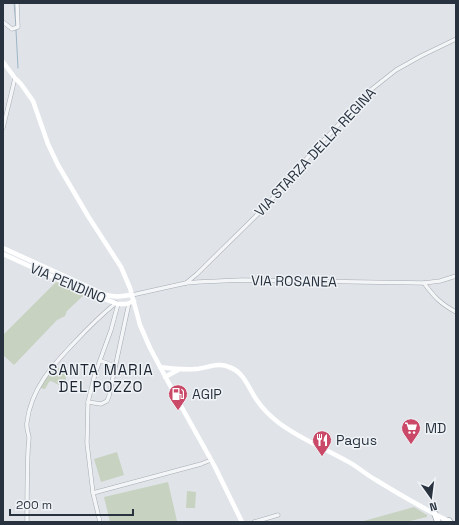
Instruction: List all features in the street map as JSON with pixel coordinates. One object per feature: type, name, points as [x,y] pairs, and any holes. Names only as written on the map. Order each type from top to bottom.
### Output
[{"type":"highway","points":[[435,514],[438,522]]},
{"type":"street","points":[[3,22],[12,29],[18,27],[17,3]]},
{"type":"street","name":"VIA STARZA DELLA REGINA","points":[[186,283],[266,206],[309,156],[372,90],[396,70],[456,39]]},
{"type":"street","points":[[3,62],[33,101],[48,144],[58,165],[88,216],[121,267],[132,295],[107,401],[101,404],[88,402]]},
{"type":"street","points":[[3,128],[15,78]]},
{"type":"street","name":"VIA PENDINO","points":[[3,248],[106,295],[119,297],[132,295]]},
{"type":"street","name":"VIA PENDINO","points":[[3,254],[77,288],[117,303],[131,302]]},
{"type":"street","name":"VIA ROSANEA","points":[[132,295],[186,283],[198,282],[242,280],[424,283],[440,281],[456,276]]},
{"type":"street","points":[[424,283],[439,301],[456,312]]},
{"type":"street","points":[[131,302],[150,348],[211,460],[242,522]]},
{"type":"street","points":[[100,522],[93,493],[87,443],[88,402],[91,387],[111,330],[117,303]]},
{"type":"street","points":[[27,522],[29,436],[26,428],[29,410],[33,400],[42,381],[54,363],[98,318],[117,303]]},
{"type":"street","points":[[100,361],[115,366]]},
{"type":"street","points":[[160,366],[178,370],[198,369],[222,365],[235,369],[244,379],[254,397],[269,415],[288,430],[347,460],[374,479],[449,522]]},
{"type":"street","points":[[165,377],[178,370]]},
{"type":"street","points":[[93,493],[211,460]]},
{"type":"street","points":[[254,522],[278,515]]},
{"type":"green space","points":[[56,282],[85,294],[67,311],[65,316],[57,320],[14,365],[3,355],[3,335]]},
{"type":"green space","points":[[53,366],[64,370],[66,376],[65,382],[61,386],[51,381],[45,389],[40,388]]},
{"type":"green space","points":[[117,452],[124,475],[101,482],[94,459]]},
{"type":"green space","points":[[168,482],[177,521],[110,522],[104,497]]},
{"type":"green space","points":[[187,491],[196,492],[195,508],[186,508]]},
{"type":"green space","points":[[414,507],[427,515],[427,517],[406,522],[360,522]]},
{"type":"waterway","points":[[14,3],[16,26]]},
{"type":"waterway","points":[[16,30],[18,68]]},
{"type":"place","name":"AGIP","points":[[178,411]]},
{"type":"place","name":"MD","points":[[411,445]]},
{"type":"place","name":"Pagus","points":[[322,457]]},
{"type":"district","name":"SANTA MARIA DEL POZZO","points":[[101,378]]}]
